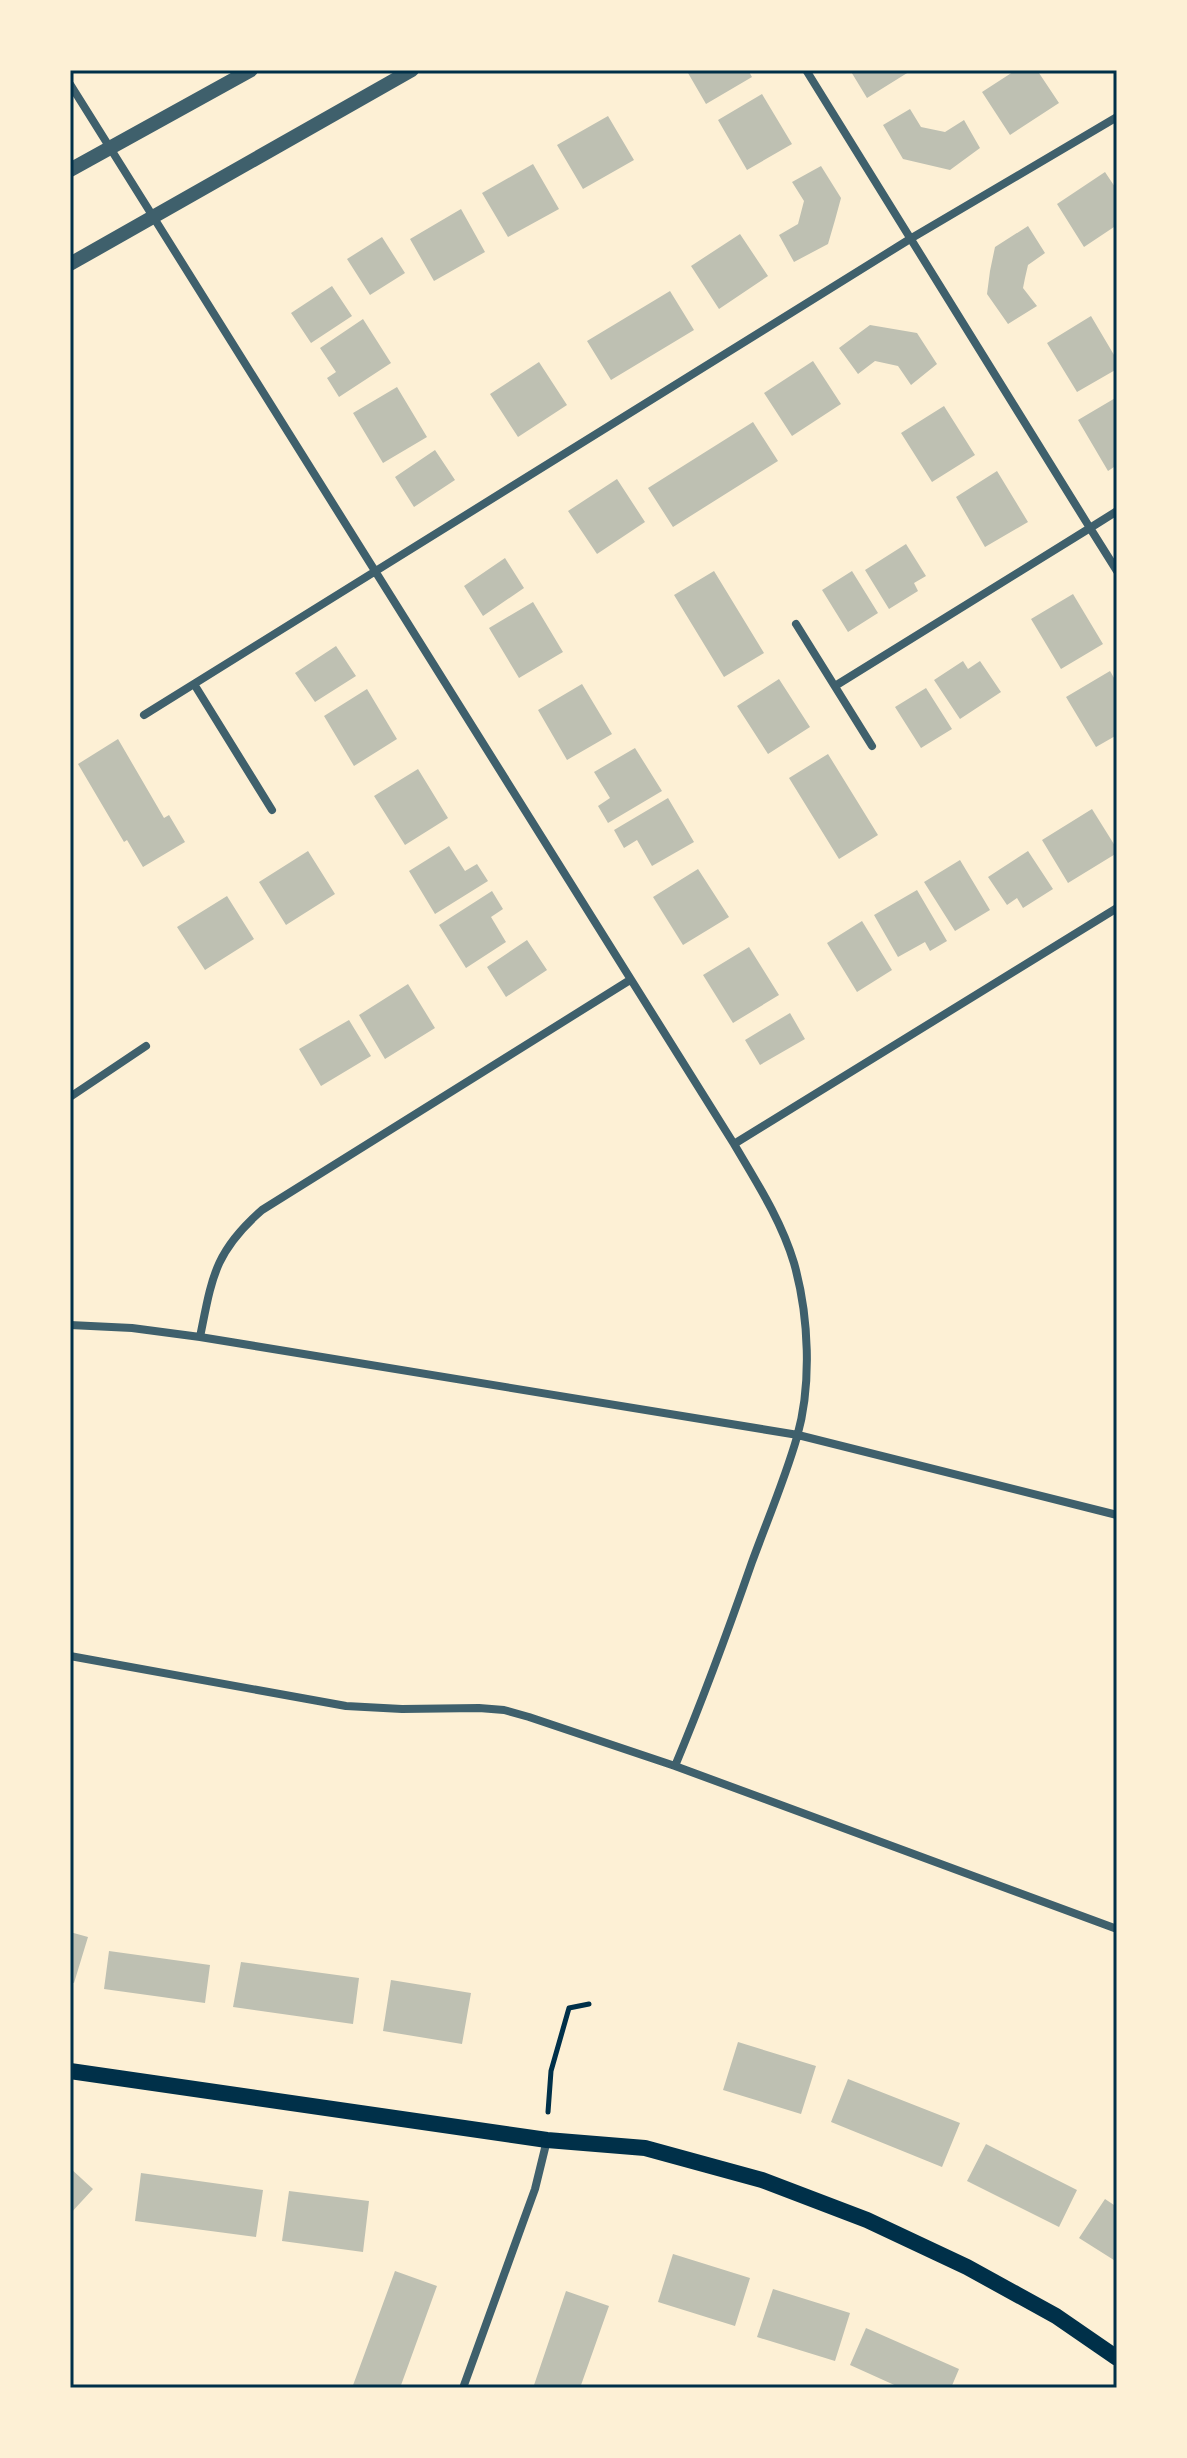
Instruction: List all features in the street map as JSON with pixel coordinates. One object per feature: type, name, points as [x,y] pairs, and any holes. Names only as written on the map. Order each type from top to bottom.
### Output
[{"type":"main road","points":[[70,2071],[547,2140],[645,2148],[777,2185],[867,2220],[967,2267],[1056,2316],[1117,2358]]},
{"type":"street","points":[[70,170],[251,70]]},
{"type":"street","points":[[70,264],[412,70]]},
{"type":"street","points":[[806,70],[1117,571]]},
{"type":"street","points":[[70,84],[734,1144],[772,1208],[794,1264],[800,1291],[806,1355],[798,1435],[716,1664],[675,1766]]},
{"type":"street","points":[[144,715],[910,239],[1117,117]]},
{"type":"street","points":[[835,686],[1117,511]]},
{"type":"street","points":[[796,624],[872,746]]},
{"type":"street","points":[[194,684],[272,810]]},
{"type":"street","points":[[734,1144],[1117,908]]},
{"type":"street","points":[[200,1337],[210,1288],[221,1257],[231,1239],[262,1210],[630,980]]},
{"type":"street","points":[[70,1097],[146,1046]]},
{"type":"street","points":[[70,1325],[132,1328],[200,1337],[798,1435],[1117,1515]]},
{"type":"street","points":[[70,1656],[346,1706],[504,1710],[675,1766],[1117,1929]]},
{"type":"street","points":[[463,2388],[535,2189],[547,2140]]},
{"type":"path","points":[[547,2140],[551,2071],[569,2008],[589,2004]]},
{"type":"building","points":[[694,70],[748,70],[752,77],[706,104],[688,73]]},
{"type":"building","points":[[850,70],[912,70],[867,98]]},
{"type":"building","points":[[1016,70],[1037,70],[1059,103],[1010,135],[982,92]]},
{"type":"building","points":[[762,94],[792,144],[747,170],[718,120]]},
{"type":"building","points":[[910,109],[921,127],[945,132],[964,120],[980,148],[950,170],[903,159],[883,125]]},
{"type":"building","points":[[608,116],[634,160],[583,189],[557,145]]},
{"type":"building","points":[[533,164],[559,209],[508,237],[482,193]]},
{"type":"building","points":[[821,166],[841,198],[835,220],[828,244],[794,262],[779,235],[798,224],[804,201],[792,182]]},
{"type":"building","points":[[1105,172],[1117,190],[1117,225],[1084,247],[1057,204]]},
{"type":"building","points":[[461,209],[485,252],[434,281],[410,239]]},
{"type":"building","points":[[1028,226],[1045,253],[1028,265],[1023,288],[1037,306],[1008,324],[987,294],[990,271],[995,247]]},
{"type":"building","points":[[740,234],[768,276],[719,309],[691,266]]},
{"type":"building","points":[[382,237],[405,273],[370,295],[347,259]]},
{"type":"building","points":[[332,286],[352,316],[311,343],[291,313]]},
{"type":"building","points":[[670,291],[694,330],[611,380],[587,341]]},
{"type":"building","points":[[1091,316],[1117,360],[1117,369],[1077,392],[1047,343]]},
{"type":"building","points":[[363,319],[391,363],[339,397],[327,378],[336,372],[320,348]]},
{"type":"building","points":[[870,325],[917,333],[937,364],[911,385],[898,366],[875,361],[858,374],[839,348]]},
{"type":"building","points":[[813,361],[841,404],[792,436],[764,393]]},
{"type":"building","points":[[539,362],[567,405],[518,437],[490,394]]},
{"type":"building","points":[[397,387],[427,437],[383,463],[353,413]]},
{"type":"building","points":[[1117,397],[1117,465],[1108,471],[1078,420]]},
{"type":"building","points":[[944,406],[975,455],[932,482],[901,433]]},
{"type":"building","points":[[753,422],[778,461],[673,527],[648,488]]},
{"type":"building","points":[[435,450],[455,480],[414,507],[395,477]]},
{"type":"building","points":[[997,471],[1028,522],[985,547],[956,497]]},
{"type":"building","points":[[617,479],[645,522],[597,554],[568,511]]},
{"type":"building","points":[[906,544],[926,576],[914,583],[918,591],[889,609],[865,570]]},
{"type":"building","points":[[505,558],[524,588],[483,616],[464,586]]},
{"type":"building","points":[[714,571],[764,653],[724,677],[674,595]]},
{"type":"building","points":[[852,571],[878,613],[848,632],[822,590]]},
{"type":"building","points":[[1073,594],[1103,644],[1061,669],[1031,619]]},
{"type":"building","points":[[533,602],[563,652],[519,678],[489,628]]},
{"type":"building","points":[[336,646],[356,676],[315,702],[295,673]]},
{"type":"building","points":[[963,661],[968,669],[980,661],[1001,692],[960,719],[934,680]]},
{"type":"building","points":[[1110,671],[1117,683],[1117,735],[1096,747],[1066,697]]},
{"type":"building","points":[[779,679],[810,727],[768,754],[737,706]]},
{"type":"building","points":[[582,684],[612,734],[567,760],[538,710]]},
{"type":"building","points":[[926,688],[952,729],[921,748],[895,707]]},
{"type":"building","points":[[367,689],[397,739],[354,766],[324,716]]},
{"type":"building","points":[[118,739],[164,818],[169,815],[185,842],[143,867],[127,840],[124,842],[78,764]]},
{"type":"building","points":[[635,748],[662,791],[608,823],[598,806],[610,798],[594,772]]},
{"type":"building","points":[[828,754],[878,835],[839,859],[789,778]]},
{"type":"building","points":[[418,769],[448,818],[405,845],[374,796]]},
{"type":"building","points":[[668,798],[694,842],[652,866],[637,840],[624,848],[614,830]]},
{"type":"building","points":[[1092,809],[1117,853],[1068,883],[1042,840]]},
{"type":"building","points":[[449,846],[465,871],[477,864],[488,881],[435,914],[409,871]]},
{"type":"building","points":[[308,851],[335,894],[286,925],[259,882]]},
{"type":"building","points":[[1028,851],[1053,889],[1023,908],[1017,898],[1007,905],[988,877]]},
{"type":"building","points":[[960,860],[990,910],[955,931],[924,882]]},
{"type":"building","points":[[698,869],[729,917],[683,945],[653,897]]},
{"type":"building","points":[[917,890],[947,941],[930,951],[925,942],[898,957],[874,915]]},
{"type":"building","points":[[492,891],[503,909],[491,917],[506,942],[466,968],[439,925]]},
{"type":"building","points":[[227,896],[254,939],[205,970],[177,927]]},
{"type":"building","points":[[862,921],[892,970],[857,992],[827,943]]},
{"type":"building","points":[[527,940],[547,970],[506,997],[487,967]]},
{"type":"building","points":[[749,947],[779,995],[733,1023],[703,975]]},
{"type":"building","points":[[408,984],[435,1028],[385,1059],[359,1015]]},
{"type":"building","points":[[790,1013],[805,1039],[760,1065],[745,1040]]},
{"type":"building","points":[[349,1020],[371,1056],[321,1086],[299,1049]]},
{"type":"building","points":[[70,1932],[88,1937],[74,1983],[70,1982]]},
{"type":"building","points":[[109,1951],[210,1965],[205,2003],[104,1989]]},
{"type":"building","points":[[241,1962],[359,1978],[353,2024],[233,2007]]},
{"type":"building","points":[[391,1980],[471,1993],[462,2044],[383,2031]]},
{"type":"building","points":[[738,2042],[816,2066],[801,2114],[723,2090]]},
{"type":"building","points":[[848,2079],[960,2123],[942,2167],[831,2122]]},
{"type":"building","points":[[986,2144],[1077,2190],[1059,2227],[967,2181]]},
{"type":"building","points":[[70,2168],[93,2189],[70,2214]]},
{"type":"building","points":[[141,2173],[263,2190],[256,2237],[135,2221]]},
{"type":"building","points":[[289,2191],[369,2201],[363,2252],[282,2241]]},
{"type":"building","points":[[1105,2199],[1117,2207],[1117,2262],[1079,2238]]},
{"type":"building","points":[[673,2254],[750,2278],[735,2326],[658,2302]]},
{"type":"building","points":[[395,2271],[437,2286],[400,2388],[352,2388]]},
{"type":"building","points":[[773,2289],[850,2313],[835,2361],[757,2337]]},
{"type":"building","points":[[566,2291],[609,2306],[580,2388],[533,2388]]},
{"type":"building","points":[[866,2328],[959,2369],[951,2388],[901,2388],[850,2365]]}]
